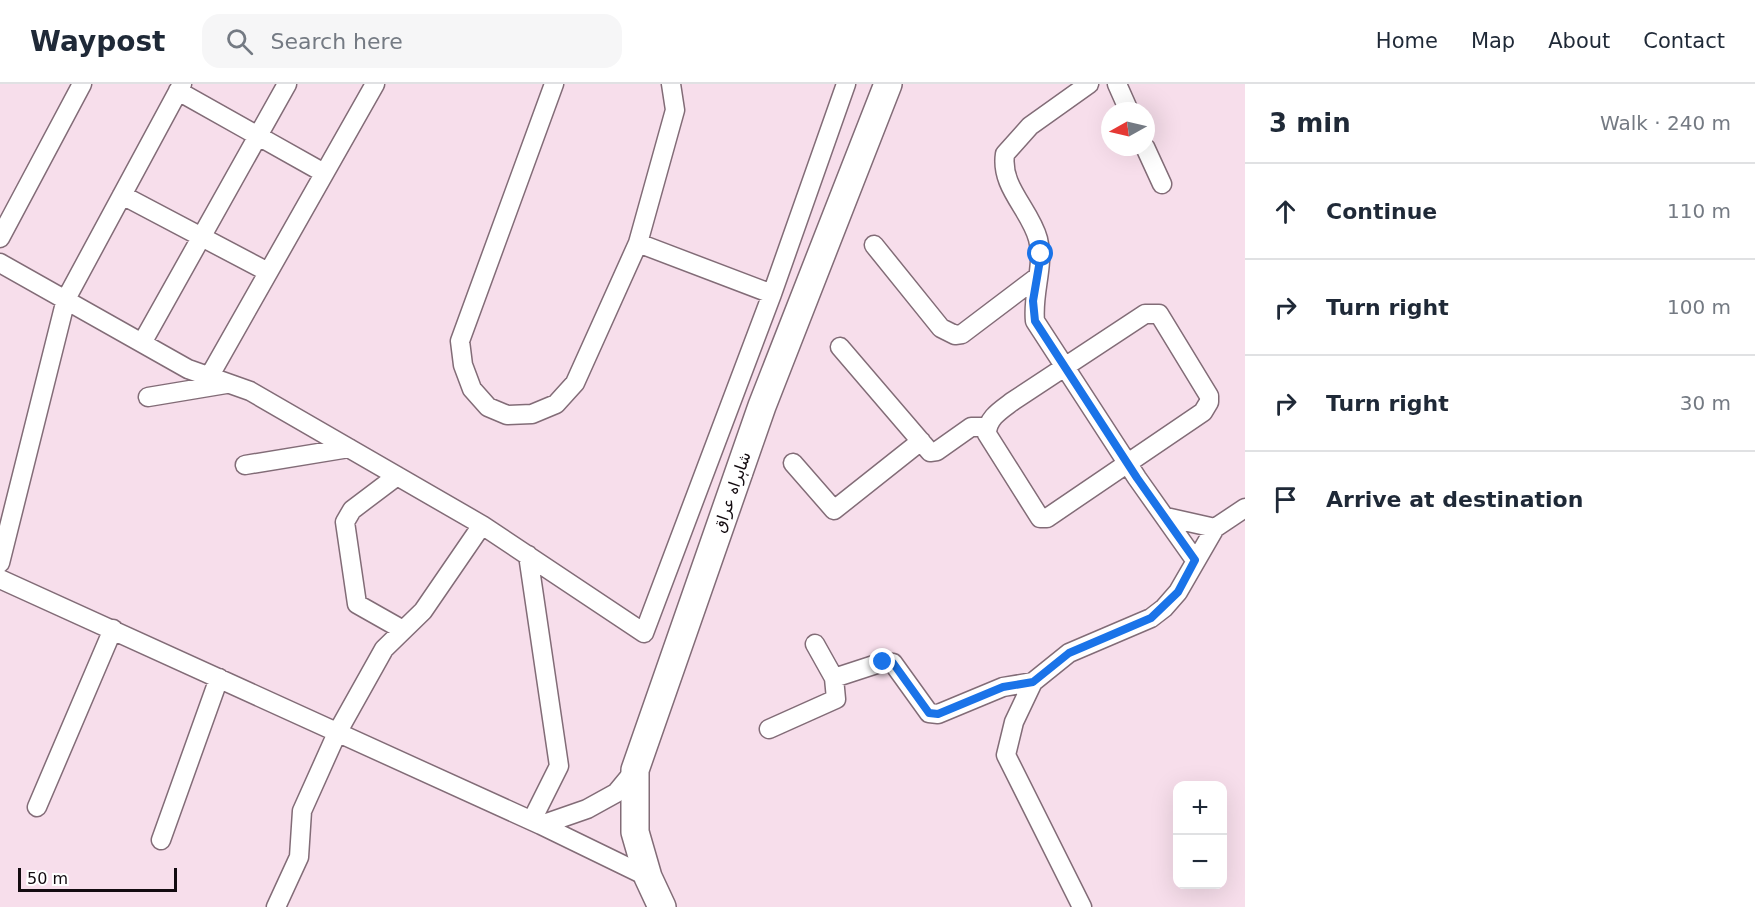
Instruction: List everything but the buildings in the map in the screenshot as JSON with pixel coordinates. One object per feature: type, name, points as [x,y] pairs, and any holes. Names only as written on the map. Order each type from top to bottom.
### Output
[{"type":"street","points":[[0,238],[82,84]]},
{"type":"street","points":[[142,344],[287,84]]},
{"type":"street","points":[[209,376],[375,84]]},
{"type":"street","points":[[554,84],[460,341],[463,365],[472,389],[488,407],[507,415],[532,414],[556,404],[575,383],[638,243],[675,110],[670,84]]},
{"type":"street","points":[[0,263],[188,369],[250,391],[482,525],[644,633],[772,294],[846,84]]},
{"type":"street","name":"شاہراہ عراق","points":[[662,907],[648,877],[635,832],[635,770],[762,406],[888,84]]},
{"type":"street","points":[[1089,84],[1030,126],[1005,154],[1005,174],[1037,236],[1041,254],[1033,301],[1035,321],[1127,463],[1195,560]]},
{"type":"street","points":[[1117,84],[1125,102]]},
{"type":"street","points":[[0,563],[66,299],[180,88],[324,173]]},
{"type":"street","points":[[1149,156],[1162,184]]},
{"type":"street","points":[[122,195],[268,272]]},
{"type":"street","points":[[638,243],[772,294]]},
{"type":"street","points":[[874,245],[941,328],[955,335],[962,334],[1036,278]]},
{"type":"street","points":[[1145,314],[1159,314],[1209,396],[1209,402],[1203,412],[1047,518],[1040,518],[987,434],[987,428],[994,416],[1013,401],[1066,369],[1145,314]]},
{"type":"street","points":[[840,347],[930,452],[937,451],[970,427],[987,428]]},
{"type":"street","points":[[148,397],[230,384]]},
{"type":"street","points":[[793,463],[834,510],[921,441]]},
{"type":"street","points":[[245,465],[349,448]]},
{"type":"street","points":[[397,476],[352,510],[345,522],[357,604],[404,630]]},
{"type":"street","points":[[1082,907],[1006,755],[1014,722],[1033,682],[1069,653],[1151,618],[1178,592],[1215,528],[1245,508]]},
{"type":"street","points":[[1166,517],[1215,528]]},
{"type":"street","points":[[276,907],[299,857],[302,811],[337,733],[384,649],[435,596],[482,525]]},
{"type":"street","points":[[528,555],[559,766],[537,822]]},
{"type":"street","points":[[0,579],[537,822],[648,877]]},
{"type":"street","points":[[37,807],[113,629]]},
{"type":"street","points":[[769,729],[836,699],[834,678],[815,644]]},
{"type":"street","points":[[834,678],[883,662],[893,663],[929,713],[938,714],[1003,687],[1033,682]]},
{"type":"street","points":[[160,840],[219,678]]},
{"type":"street","points":[[537,822],[587,809],[616,793],[635,770]]},
{"type":"route","points":[[883,662],[893,663],[929,713],[938,714],[1003,687],[1033,682],[1069,653],[1151,618],[1164,608],[1178,592],[1195,560],[1137,478],[1035,321],[1033,301],[1041,254]]}]
